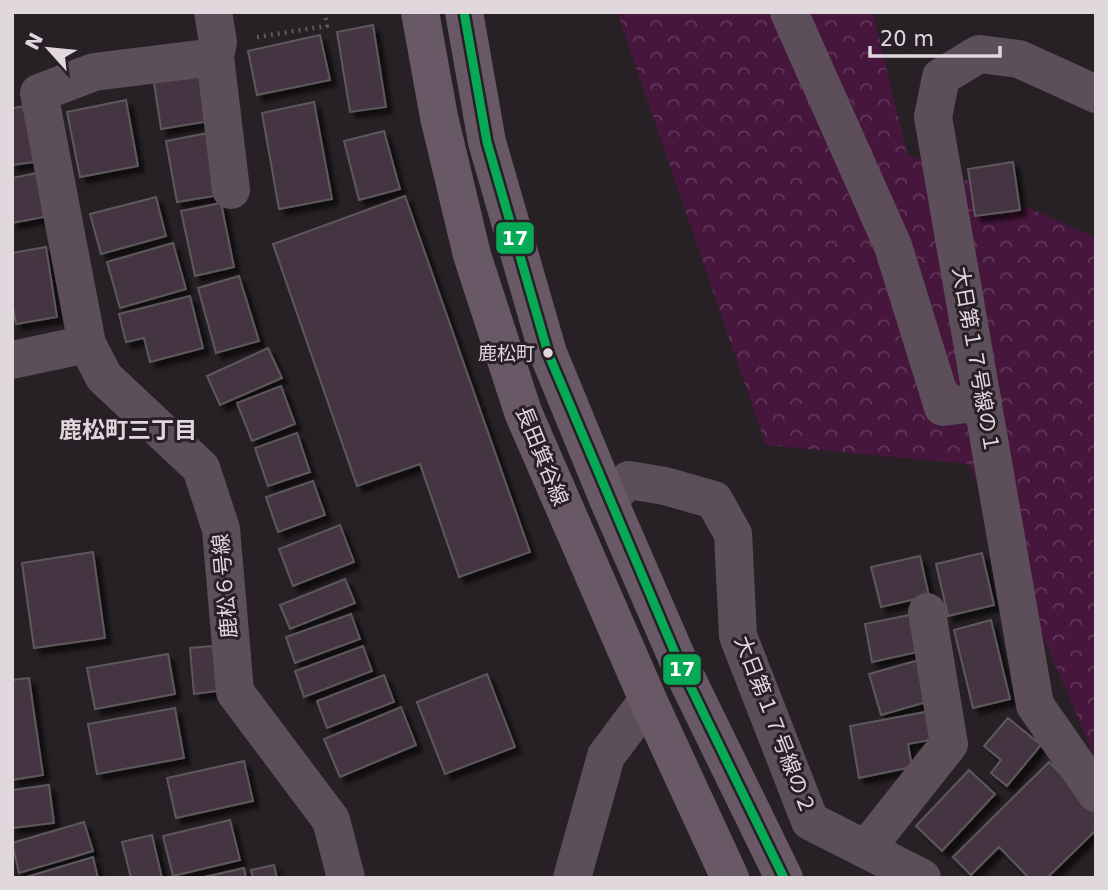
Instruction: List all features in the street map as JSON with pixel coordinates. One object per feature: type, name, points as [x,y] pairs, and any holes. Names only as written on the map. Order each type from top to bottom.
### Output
[{"type":"street","name":"長田箕谷線","points":[[420,12],[439,117],[472,256],[528,425],[648,700],[730,878]]},
{"type":"street","points":[[464,12],[487,142],[548,353],[681,667],[784,878]]},
{"type":"street","points":[[789,12],[893,246],[943,407],[983,402]]},
{"type":"street","points":[[215,37],[231,190]]},
{"type":"street","name":"鹿松６号線","points":[[215,37],[94,72],[39,93],[88,344],[104,377],[201,468],[221,529],[235,692],[331,820],[346,878]]},
{"type":"street","name":"大日第１７号線の１","points":[[1096,94],[1019,59],[979,54],[940,77],[933,117],[1035,705],[1096,793]]},
{"type":"street","points":[[12,360],[88,344]]},
{"type":"street","name":"大日第１７号線の２","points":[[608,499],[629,480],[664,486],[714,500],[733,534],[738,636],[810,821],[922,878]]},
{"type":"street","points":[[866,849],[949,744],[927,612]]},
{"type":"street","points":[[572,878],[606,756],[648,700]]},
{"type":"path","points":[[215,37],[327,26],[325,12]]},
{"type":"green space","points":[[617,12],[873,12],[907,154],[1096,238],[1096,760],[969,464],[766,445]]},
{"type":"building","points":[[373,25],[386,107],[350,112],[337,32]]},
{"type":"building","points":[[320,35],[330,80],[257,95],[248,51]]},
{"type":"building","points":[[201,68],[210,121],[161,129],[153,76]]},
{"type":"building","points":[[126,100],[138,166],[80,177],[67,112]]},
{"type":"building","points":[[314,102],[332,199],[279,209],[262,113]]},
{"type":"building","points":[[26,106],[35,162],[12,165],[12,108]]},
{"type":"building","points":[[384,131],[400,189],[359,200],[344,141]]},
{"type":"building","points":[[208,133],[220,195],[177,202],[166,141]]},
{"type":"building","points":[[1013,162],[1020,210],[975,216],[968,169]]},
{"type":"building","points":[[37,173],[44,217],[12,223],[12,178]]},
{"type":"building","points":[[405,196],[530,552],[459,577],[420,464],[357,486],[273,244]]},
{"type":"building","points":[[156,197],[166,236],[101,254],[90,214]]},
{"type":"building","points":[[221,203],[234,267],[195,276],[181,211]]},
{"type":"building","points":[[173,243],[186,289],[120,308],[107,262]]},
{"type":"building","points":[[46,247],[57,317],[16,324],[12,302],[12,253]]},
{"type":"building","points":[[239,276],[259,341],[216,353],[198,288]]},
{"type":"building","points":[[190,296],[203,348],[150,362],[144,338],[126,342],[119,314]]},
{"type":"building","points":[[268,348],[282,378],[220,405],[207,376]]},
{"type":"building","points":[[281,386],[295,424],[252,441],[237,403]]},
{"type":"building","points":[[297,433],[310,472],[268,486],[255,448]]},
{"type":"building","points":[[313,481],[325,515],[278,532],[266,497]]},
{"type":"building","points":[[340,525],[354,562],[293,586],[279,549]]},
{"type":"building","points":[[93,552],[105,638],[34,648],[22,563]]},
{"type":"building","points":[[982,553],[994,605],[948,616],[936,564]]},
{"type":"building","points":[[920,556],[929,596],[881,607],[871,567]]},
{"type":"building","points":[[345,579],[355,603],[290,629],[280,605]]},
{"type":"building","points":[[351,614],[360,639],[295,663],[286,637]]},
{"type":"building","points":[[914,614],[922,651],[872,662],[865,624]]},
{"type":"building","points":[[991,620],[1010,699],[973,708],[954,630]]},
{"type":"building","points":[[213,646],[218,691],[194,694],[190,648]]},
{"type":"building","points":[[363,646],[372,671],[304,697],[295,671]]},
{"type":"building","points":[[168,654],[175,694],[95,709],[87,668]]},
{"type":"building","points":[[919,660],[930,701],[881,715],[869,674]]},
{"type":"building","points":[[487,674],[515,747],[445,774],[417,702]]},
{"type":"building","points":[[384,675],[394,702],[327,728],[317,701]]},
{"type":"building","points":[[29,678],[43,775],[12,780],[12,680]]},
{"type":"building","points":[[401,707],[416,745],[340,777],[324,739]]},
{"type":"building","points":[[175,708],[184,758],[97,774],[88,724]]},
{"type":"building","points":[[936,710],[941,738],[908,744],[912,767],[859,778],[850,726]]},
{"type":"building","points":[[1008,718],[1041,745],[1007,786],[991,773],[1001,760],[984,746]]},
{"type":"building","points":[[244,761],[253,801],[176,818],[167,778]]},
{"type":"building","points":[[1049,762],[1096,809],[1096,830],[1047,878],[1029,878],[999,847],[971,875],[953,857]]},
{"type":"building","points":[[969,770],[995,794],[942,851],[916,826]]},
{"type":"building","points":[[49,785],[54,823],[12,828],[12,790]]},
{"type":"building","points":[[230,820],[240,860],[173,876],[163,836]]},
{"type":"building","points":[[84,822],[93,851],[19,873],[12,843]]},
{"type":"building","points":[[152,835],[162,878],[131,878],[122,842]]},
{"type":"building","points":[[93,857],[98,878],[23,878]]},
{"type":"building","points":[[274,865],[277,878],[253,878],[251,870]]},
{"type":"building","points":[[244,868],[246,878],[200,878]]},
{"type":"transit line","name":"17","points":[[464,12],[487,142],[548,353],[681,667],[784,878]]},
{"type":"place","name":"鹿松町","points":[[548,353]]},
{"type":"district","name":"鹿松町三丁目","points":[[128,430]]}]
